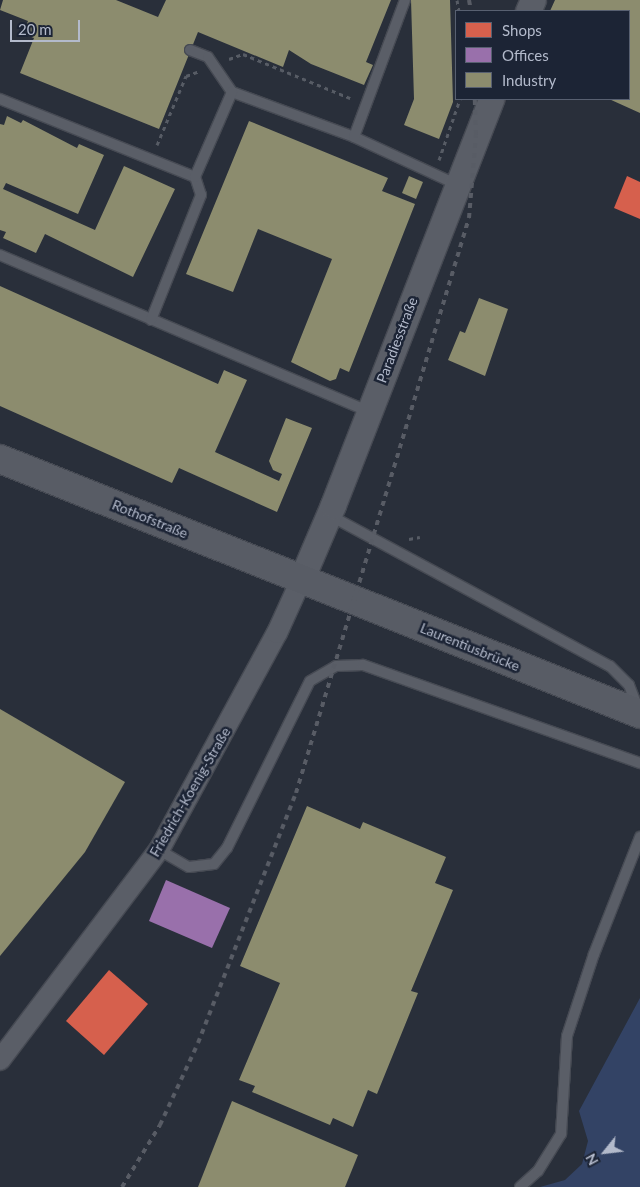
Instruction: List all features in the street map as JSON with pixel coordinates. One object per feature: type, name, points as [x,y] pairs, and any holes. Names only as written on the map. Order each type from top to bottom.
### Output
[{"type":"main road","name":"Rothofstraße","points":[[0,459],[300,580]]},
{"type":"main road","name":"Laurentiusbrücke","points":[[300,580],[640,714]]},
{"type":"street","name":"Paradiesstraße","points":[[300,580],[329,514],[491,100]]},
{"type":"street","name":"Friedrich-Koenig-Straße","points":[[0,1060],[159,850],[277,633],[300,580]]},
{"type":"lane","points":[[354,137],[405,0]]},
{"type":"lane","points":[[190,50],[208,57],[232,92],[354,137],[434,172],[458,185]]},
{"type":"lane","points":[[151,320],[201,195],[196,177],[232,92]]},
{"type":"lane","points":[[0,98],[196,177]]},
{"type":"lane","points":[[0,255],[369,412]]},
{"type":"lane","points":[[329,514],[610,666],[629,685],[640,714]]},
{"type":"lane","points":[[159,850],[189,867],[214,864],[227,848],[310,681],[336,666],[363,664],[640,763]]},
{"type":"lane","points":[[520,1187],[538,1171],[561,1134],[567,1036],[594,954],[640,836]]},
{"type":"path","points":[[434,172],[460,100]]},
{"type":"water","points":[[640,998],[640,1187],[540,1187],[565,1180],[582,1164],[588,1141],[579,1111]]},
{"type":"building: Shops","points":[[627,176],[640,182],[640,219],[614,208]]},
{"type":"building: Shops","points":[[109,970],[148,1004],[104,1055],[66,1021]]},
{"type":"building: Offices","points":[[166,880],[230,908],[212,948],[149,921]]},
{"type":"building: Industry","points":[[3,0],[116,0],[158,17],[166,0],[391,0],[366,62],[373,65],[364,85],[311,64],[289,50],[283,67],[198,32],[159,129],[20,73],[34,38],[23,34],[28,21],[0,10]]},
{"type":"building: Industry","points":[[411,0],[450,0],[453,102],[439,139],[404,125],[414,99]]},
{"type":"building: Industry","points":[[555,0],[640,0],[640,113],[611,100],[630,100],[630,10],[550,10]]},
{"type":"building: Industry","points":[[7,116],[21,123],[23,120],[77,148],[79,144],[104,155],[78,214],[6,183],[3,189],[95,230],[124,166],[175,189],[133,277],[45,234],[36,253],[3,238],[6,232],[0,230],[0,124],[4,125]]},
{"type":"building: Industry","points":[[249,121],[388,178],[382,191],[415,204],[349,372],[340,368],[336,379],[330,381],[291,362],[332,259],[258,229],[233,292],[186,274]]},
{"type":"building: Industry","points":[[409,176],[423,182],[416,199],[402,193]]},
{"type":"building: Industry","points":[[0,286],[218,384],[224,370],[247,380],[215,452],[279,481],[282,474],[273,470],[269,461],[286,418],[312,428],[277,512],[179,468],[172,483],[0,406]]},
{"type":"building: Industry","points":[[479,298],[508,309],[485,376],[448,360],[460,331],[465,333]]},
{"type":"building: Industry","points":[[0,709],[125,782],[85,852],[0,956]]},
{"type":"building: Industry","points":[[307,806],[360,829],[363,822],[446,857],[435,883],[453,890],[411,991],[418,993],[377,1094],[368,1090],[353,1127],[333,1118],[330,1125],[252,1092],[255,1086],[239,1080],[280,983],[240,966]]},
{"type":"building: Industry","points":[[232,1101],[358,1155],[345,1187],[198,1187]]},
{"type":"railway","points":[[469,0],[471,10]]},
{"type":"railway","points":[[122,1187],[160,1125],[198,1043],[296,793],[469,218],[476,135],[475,100]]}]
